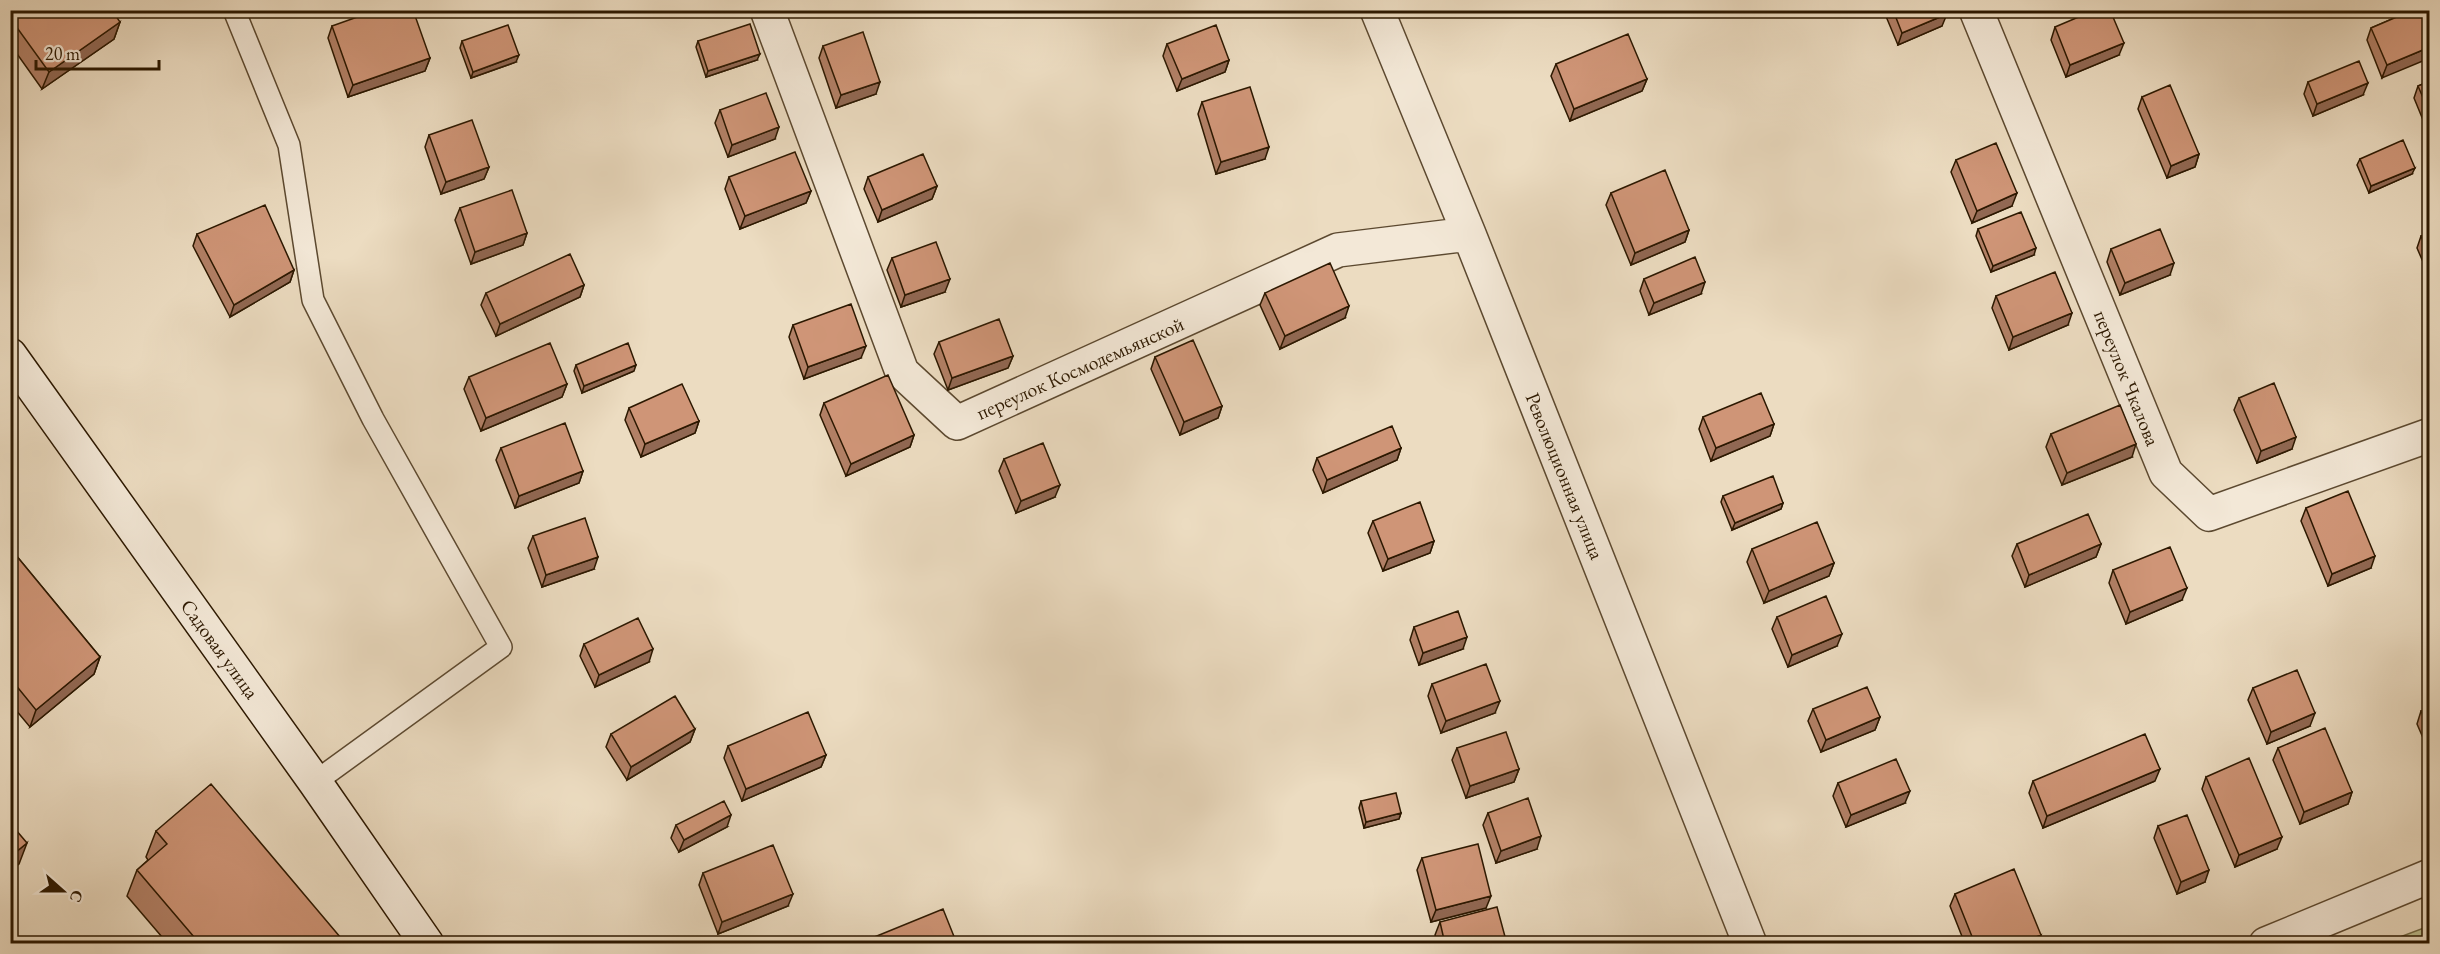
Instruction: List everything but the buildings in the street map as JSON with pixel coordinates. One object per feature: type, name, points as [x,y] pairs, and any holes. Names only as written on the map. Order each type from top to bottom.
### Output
[{"type":"street","name":"переулок Космодемьянской","points":[[767,10],[902,372],[957,423],[1338,250],[1469,234]]},
{"type":"street","name":"Революционная улица","points":[[1377,10],[1469,234],[1750,944]]},
{"type":"street","name":"переулок Чкалова","points":[[1976,10],[2166,473],[2209,514],[2430,435]]},
{"type":"street","name":"Садовая улица","points":[[10,355],[315,782],[427,944]]},
{"type":"street","points":[[2266,944],[2430,876]]},
{"type":"lane","points":[[234,10],[289,145],[313,300],[372,419],[501,647],[315,782]]},
{"type":"green space","points":[[2429,926],[2429,943],[2384,943]]}]
